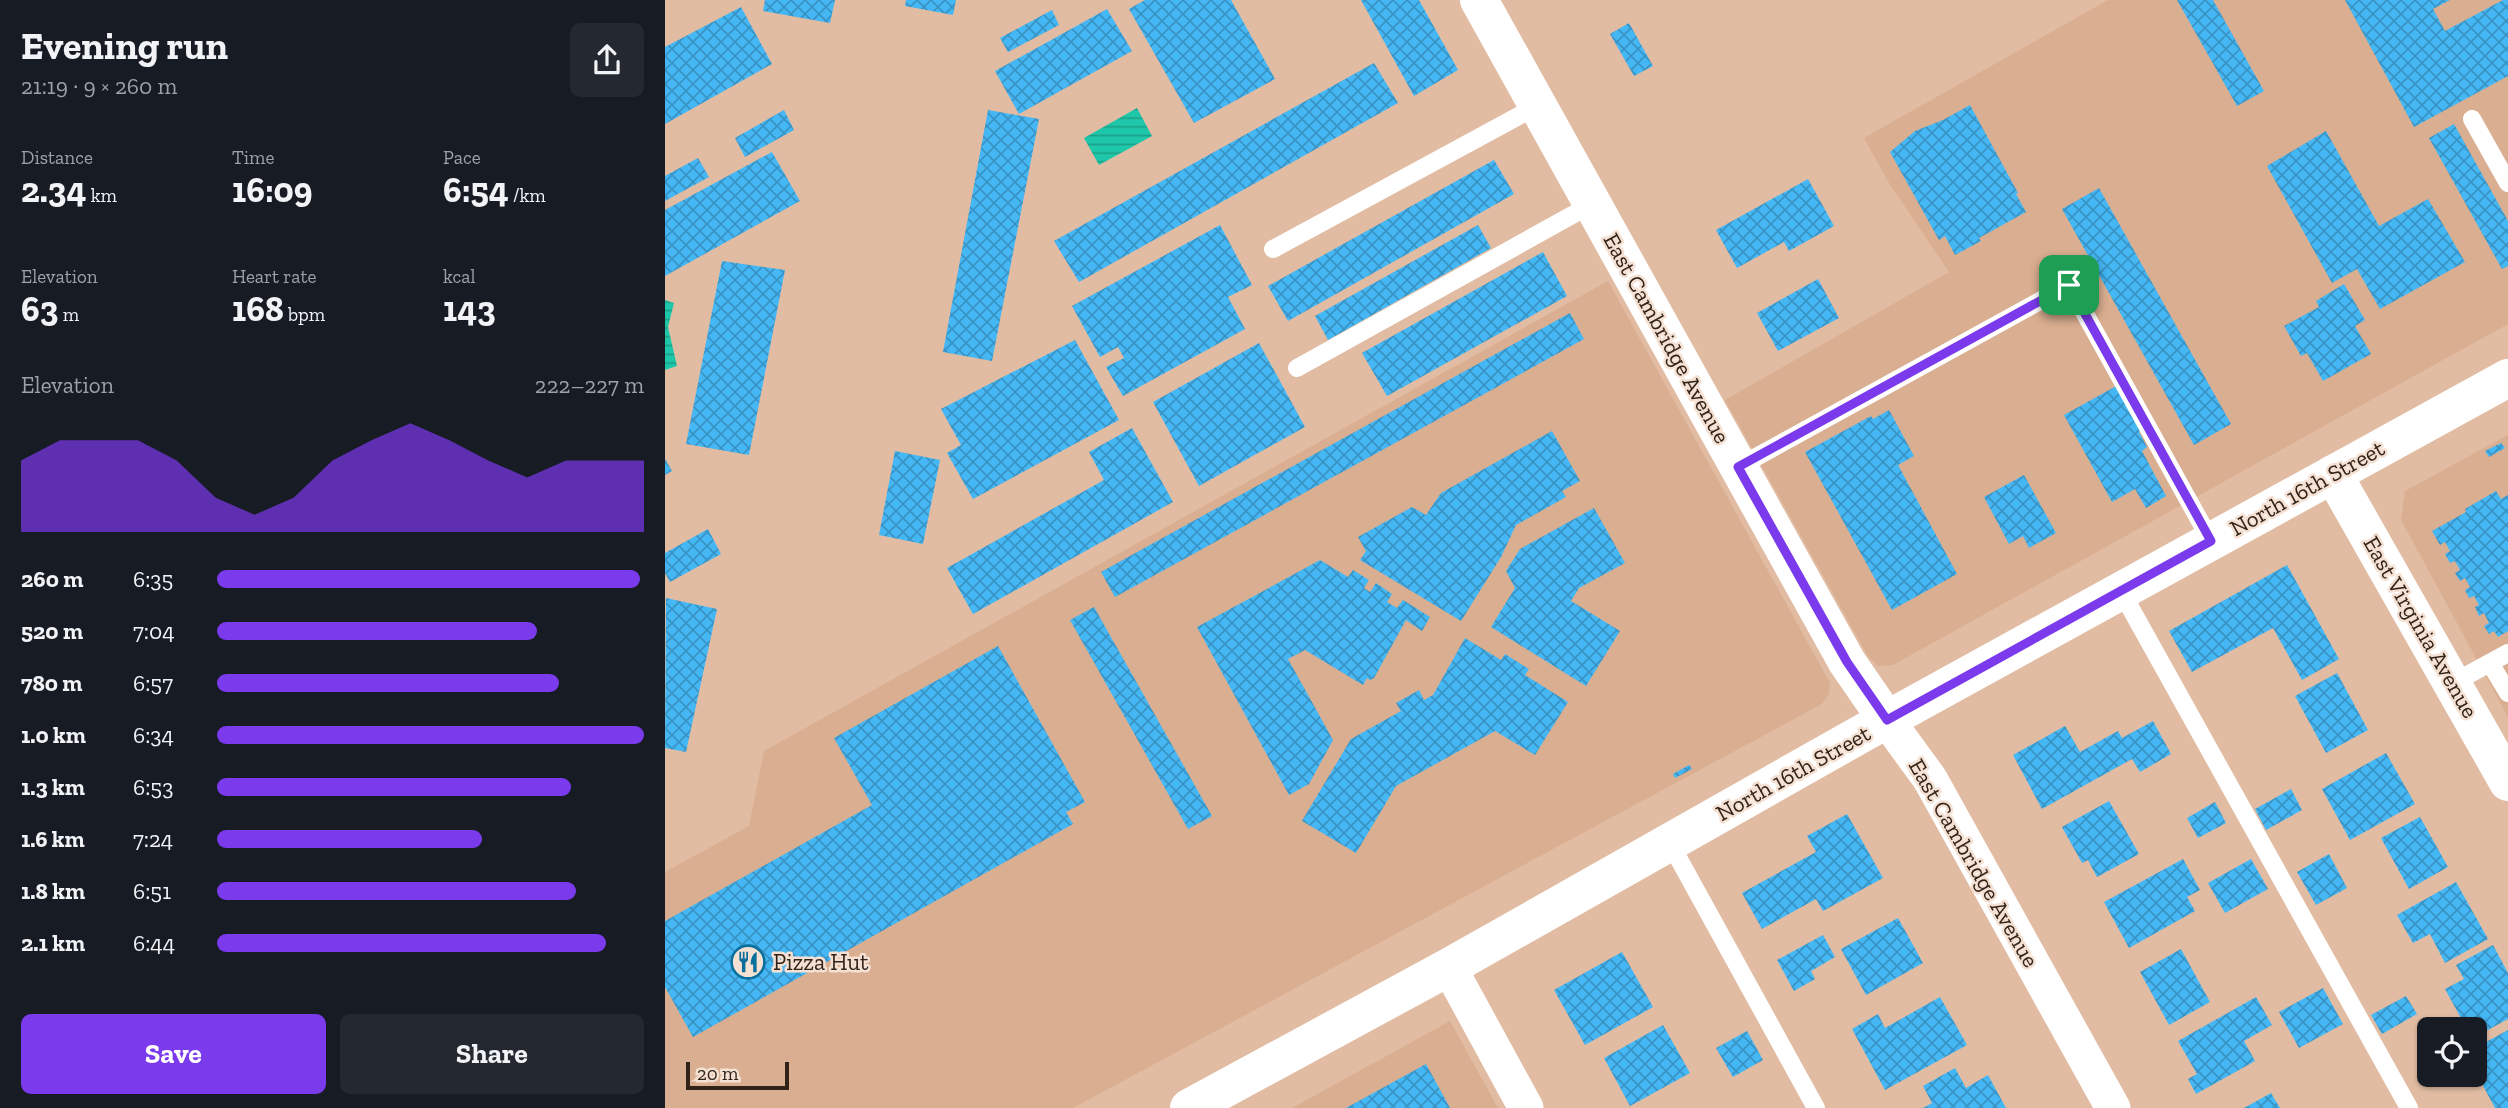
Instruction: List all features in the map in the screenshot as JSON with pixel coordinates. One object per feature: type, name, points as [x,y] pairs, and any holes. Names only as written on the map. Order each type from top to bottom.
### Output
[{"type":"main road","name":"East Cambridge Avenue","points":[[1479,0],[1847,662],[1887,720]]},
{"type":"main road","name":"North 16th Street","points":[[1189,1108],[1449,967],[1887,720],[2333,474],[2505,388]]},
{"type":"main road","name":"East Virginia Avenue","points":[[2333,474],[2508,782]]},
{"type":"street","name":"East Cambridge Avenue","points":[[1887,720],[1930,779],[2113,1108]]},
{"type":"street","points":[[1449,967],[1526,1108]]},
{"type":"lane","points":[[1273,248],[1537,106]]},
{"type":"lane","points":[[2472,119],[2508,183]]},
{"type":"lane","points":[[1297,368],[1592,204]]},
{"type":"lane","points":[[1738,467],[2069,285],[2211,541]]},
{"type":"lane","points":[[2121,590],[2409,1108]]},
{"type":"lane","points":[[2453,683],[2508,653]]},
{"type":"lane","points":[[2490,663],[2508,693]]},
{"type":"lane","points":[[1670,843],[1816,1108]]},
{"type":"shaded area","points":[[2108,0],[2508,0],[2508,324],[1893,665],[1878,666],[1868,656],[1725,400],[1949,272],[1889,183],[1864,138]]},
{"type":"shaded area","points":[[1608,281],[1830,683],[1829,694],[1822,704],[1073,1108],[665,1108],[665,872],[749,826],[764,751]]},
{"type":"shaded area","points":[[2508,435],[2508,717],[2401,520],[2405,491]]},
{"type":"shaded area","points":[[1450,1021],[1498,1108],[1292,1108]]},
{"type":"water","points":[[1137,108],[1152,136],[1099,165],[1084,138]]},
{"type":"water","points":[[665,300],[674,303],[668,327],[677,366],[665,370]]},
{"type":"building","points":[[765,0],[835,0],[830,23],[763,11]]},
{"type":"building","points":[[906,0],[956,0],[953,15],[905,6]]},
{"type":"building","points":[[1145,0],[1231,0],[1275,79],[1194,123],[1129,9]]},
{"type":"building","points":[[1361,0],[1419,0],[1458,70],[1414,96]]},
{"type":"building","points":[[2177,0],[2213,0],[2264,91],[2237,106]]},
{"type":"building","points":[[2345,0],[2450,0],[2433,9],[2445,31],[2503,0],[2508,0],[2508,76],[2414,127]]},
{"type":"building","points":[[741,7],[772,64],[665,124],[665,47]]},
{"type":"building","points":[[1107,9],[1132,51],[1019,114],[995,71]]},
{"type":"building","points":[[1052,10],[1059,25],[1008,52],[1000,38]]},
{"type":"building","points":[[1629,23],[1653,66],[1634,76],[1610,34]]},
{"type":"building","points":[[1374,63],[1398,103],[1079,282],[1054,241]]},
{"type":"building","points":[[1970,105],[2026,212],[1979,238],[1981,241],[1955,255],[1945,236],[1939,240],[1890,152],[1915,131]]},
{"type":"building","points":[[784,110],[794,130],[745,157],[735,138]]},
{"type":"building","points":[[988,110],[1039,119],[992,361],[943,352]]},
{"type":"building","points":[[2454,124],[2508,221],[2508,266],[2502,269],[2429,138]]},
{"type":"building","points":[[2326,131],[2379,226],[2428,199],[2465,262],[2380,309],[2357,269],[2332,283],[2267,166]]},
{"type":"building","points":[[772,152],[800,201],[665,276],[665,210]]},
{"type":"building","points":[[698,158],[709,177],[665,201],[665,176]]},
{"type":"building","points":[[1494,160],[1514,194],[1288,321],[1268,286]]},
{"type":"building","points":[[1808,179],[1834,226],[1789,251],[1784,242],[1737,268],[1716,230]]},
{"type":"building","points":[[2099,188],[2231,424],[2194,445],[2062,209]]},
{"type":"building","points":[[1220,225],[1252,285],[1228,297],[1245,329],[1123,396],[1106,367],[1124,358],[1118,347],[1100,357],[1072,306]]},
{"type":"building","points":[[1478,225],[1491,248],[1328,340],[1315,316]]},
{"type":"building","points":[[1543,252],[1567,296],[1387,396],[1362,353]]},
{"type":"building","points":[[722,261],[785,270],[749,455],[686,444]]},
{"type":"building","points":[[1818,279],[1839,318],[1778,351],[1757,313]]},
{"type":"building","points":[[2344,284],[2365,320],[2355,326],[2371,354],[2323,381],[2307,353],[2301,356],[2284,326],[2319,307],[2316,301]]},
{"type":"building","points":[[1570,313],[1584,339],[1115,597],[1101,572]]},
{"type":"building","points":[[1075,340],[1119,420],[973,499],[947,453],[961,445],[941,409]]},
{"type":"building","points":[[1259,343],[1305,427],[1199,486],[1153,402]]},
{"type":"building","points":[[2118,385],[2142,428],[2139,432],[2147,447],[2142,451],[2166,496],[2146,508],[2135,489],[2112,502],[2064,415]]},
{"type":"building","points":[[1889,410],[1914,456],[1898,465],[1957,574],[1892,610],[1805,452],[1871,416],[1873,419]]},
{"type":"building","points":[[1132,428],[1173,502],[973,614],[947,568],[1104,480],[1089,452]]},
{"type":"building","points":[[1552,431],[1580,481],[1562,491],[1566,497],[1516,525],[1501,557],[1461,621],[1360,560],[1366,551],[1358,537],[1412,507],[1426,515],[1441,493]]},
{"type":"building","points":[[2501,443],[2505,448],[2489,457],[2485,451]]},
{"type":"building","points":[[895,451],[940,460],[923,544],[879,535]]},
{"type":"building","points":[[665,459],[672,471],[665,475]]},
{"type":"building","points":[[2024,475],[2056,533],[2029,548],[2023,536],[2009,544],[1984,497]]},
{"type":"building","points":[[2496,491],[2501,499],[2508,495],[2508,631],[2498,637],[2494,631],[2489,634],[2484,626],[2489,623],[2484,613],[2479,616],[2475,607],[2479,605],[2474,596],[2469,598],[2465,590],[2470,587],[2465,578],[2460,581],[2455,573],[2460,570],[2455,561],[2450,563],[2445,554],[2450,551],[2445,542],[2440,545],[2432,531]]},
{"type":"building","points":[[1594,508],[1625,563],[1579,588],[1571,601],[1620,631],[1586,686],[1491,627],[1515,588],[1506,571],[1520,549]]},
{"type":"building","points":[[708,529],[721,554],[670,582],[665,573],[665,553]]},
{"type":"building","points":[[1320,560],[1348,577],[1353,570],[1369,580],[1364,588],[1370,592],[1376,583],[1392,594],[1387,602],[1397,608],[1403,600],[1430,617],[1422,631],[1406,620],[1374,678],[1367,678],[1363,685],[1305,650],[1288,659],[1333,740],[1309,784],[1289,795],[1197,627]]},
{"type":"building","points":[[2287,565],[2339,659],[2302,680],[2273,628],[2192,672],[2169,631]]},
{"type":"building","points":[[666,598],[717,609],[686,752],[665,748]]},
{"type":"building","points":[[1094,607],[1212,816],[1188,829],[1070,620]]},
{"type":"building","points":[[1465,638],[1501,660],[1505,654],[1529,669],[1525,675],[1568,702],[1535,755],[1495,731],[1396,786],[1356,853],[1302,821],[1351,739],[1401,711],[1396,703],[1419,690],[1424,700],[1433,695]]},
{"type":"building","points":[[998,646],[1085,802],[1066,812],[1073,824],[693,1037],[665,987],[665,921],[872,805],[834,738]]},
{"type":"building","points":[[2337,673],[2368,730],[2326,753],[2295,696]]},
{"type":"building","points":[[2153,721],[2171,754],[2140,772],[2132,759],[2042,809],[2013,755],[2065,726],[2080,752],[2118,731],[2122,738]]},
{"type":"building","points":[[2386,753],[2415,804],[2350,840],[2322,789]]},
{"type":"building","points":[[1689,765],[1692,769],[1675,778],[1673,774]]},
{"type":"building","points":[[2291,789],[2302,810],[2266,830],[2255,809]]},
{"type":"building","points":[[2109,801],[2139,854],[2097,877],[2088,860],[2082,863],[2062,827]]},
{"type":"building","points":[[2215,802],[2226,823],[2198,838],[2187,818]]},
{"type":"building","points":[[1847,814],[1883,878],[1823,911],[1816,899],[1762,929],[1742,893],[1816,852],[1807,836]]},
{"type":"building","points":[[2420,817],[2448,867],[2409,889],[2381,838]]},
{"type":"building","points":[[2329,854],[2347,888],[2316,905],[2297,872]]},
{"type":"building","points":[[2183,859],[2200,890],[2187,897],[2195,911],[2129,948],[2104,902]]},
{"type":"building","points":[[2251,859],[2268,889],[2225,913],[2208,883]]},
{"type":"building","points":[[2456,882],[2488,939],[2445,963],[2430,934],[2413,943],[2397,915]]},
{"type":"building","points":[[1898,918],[1923,963],[1866,995],[1841,949]]},
{"type":"building","points":[[1823,935],[1835,957],[1811,971],[1815,979],[1794,991],[1777,960]]},
{"type":"building","points":[[2493,945],[2508,973],[2508,1019],[2487,1030],[2487,1017],[2460,1017],[2445,989],[2464,979],[2456,965]]},
{"type":"building","points":[[2181,949],[2210,1002],[2169,1025],[2140,972]]},
{"type":"building","points":[[1622,952],[1653,1007],[1585,1045],[1554,990]]},
{"type":"building","points":[[2323,988],[2343,1024],[2299,1048],[2279,1012]]},
{"type":"building","points":[[2406,996],[2417,1014],[2382,1034],[2371,1015]]},
{"type":"building","points":[[1940,997],[1967,1045],[1885,1090],[1852,1029],[1878,1014],[1885,1028]]},
{"type":"building","points":[[2256,997],[2272,1025],[2244,1041],[2255,1061],[2196,1094],[2188,1079],[2197,1074],[2178,1041]]},
{"type":"building","points":[[1663,1025],[1690,1073],[1630,1106],[1604,1058]]},
{"type":"building","points":[[2508,1030],[2508,1108],[2495,1108],[2484,1087],[2487,1087],[2487,1041]]},
{"type":"building","points":[[1747,1031],[1763,1060],[1733,1077],[1716,1048]]},
{"type":"building","points":[[1426,1064],[1450,1108],[1346,1108]]},
{"type":"building","points":[[1955,1068],[1966,1088],[1988,1075],[2006,1108],[1923,1108],[1932,1103],[1923,1086]]},
{"type":"building","points":[[2271,1093],[2280,1108],[2244,1108]]},
{"type":"place","name":"Pizza Hut","points":[[748,962]]},
{"type":"route","points":[[2069,285],[2211,541],[1887,720],[1847,662],[1738,467],[2069,285]]}]
